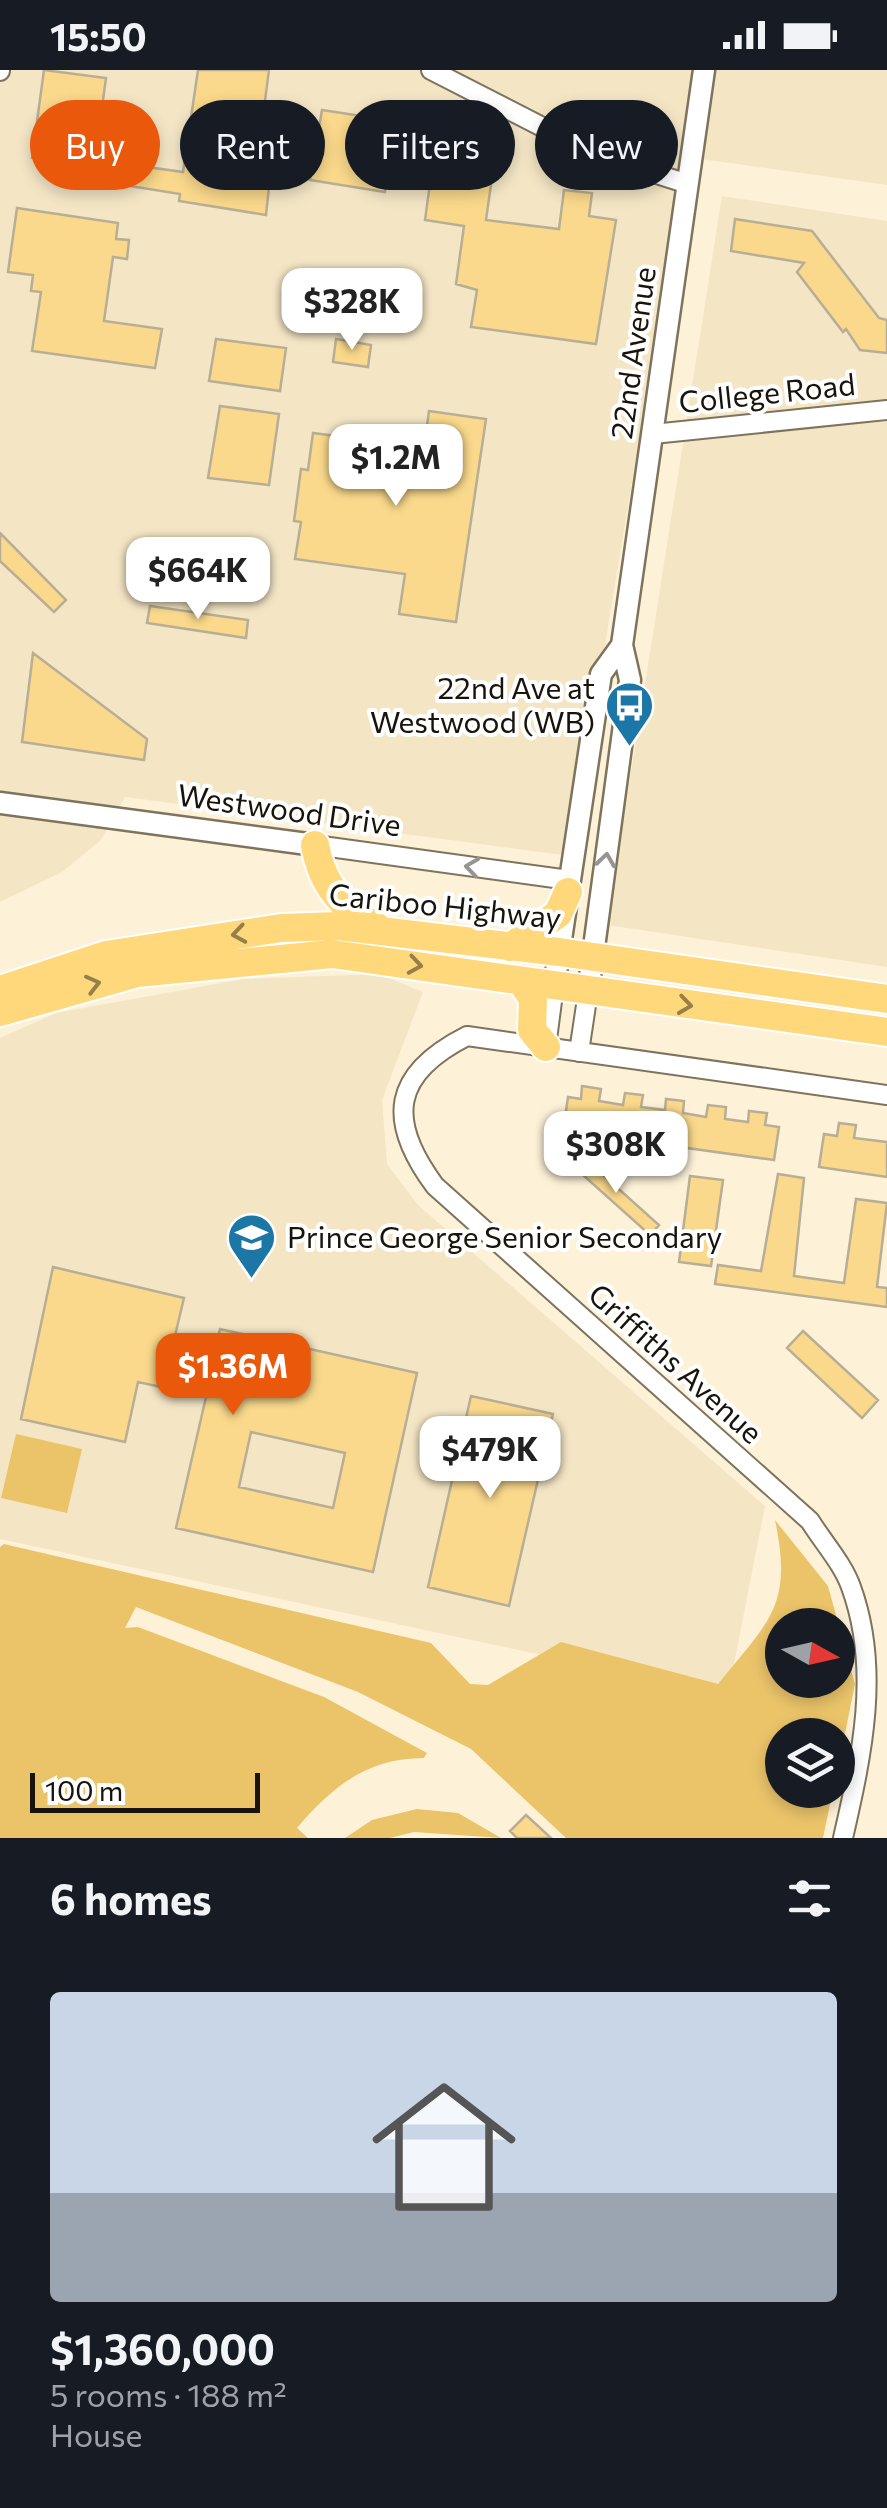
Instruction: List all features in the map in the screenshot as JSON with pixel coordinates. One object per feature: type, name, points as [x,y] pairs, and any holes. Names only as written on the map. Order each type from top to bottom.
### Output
[{"type":"highway","points":[[281,928],[309,907],[318,858]]},
{"type":"highway","points":[[318,858],[342,903],[384,931]]},
{"type":"highway","points":[[510,946],[558,914],[568,886]]},
{"type":"highway","name":"Cariboo Highway","points":[[0,990],[106,955],[281,928],[338,926],[593,956],[887,999]]},
{"type":"highway","name":"Cariboo Highway","points":[[0,1012],[137,973],[300,954],[364,957],[887,1032]]},
{"type":"highway","points":[[520,981],[533,1000],[532,1030],[546,1048]]},
{"type":"street","points":[[431,70],[597,155],[688,184]]},
{"type":"street","name":"22nd Avenue","points":[[579,1052],[630,680],[622,645],[704,70]]},
{"type":"street","name":"College Road","points":[[653,434],[887,410]]},
{"type":"street","name":"22nd Avenue","points":[[546,1048],[601,674],[622,645]]},
{"type":"street","name":"Westwood Drive","points":[[0,803],[318,858],[568,886]]},
{"type":"street","name":"Griffiths Avenue","points":[[844,1838],[861,1760],[869,1654],[850,1584],[810,1521],[435,1186],[410,1152],[402,1123],[412,1079],[433,1054],[467,1036],[887,1095]]},
{"type":"shaded area","points":[[0,70],[887,70],[887,185],[686,157],[570,856],[125,797],[101,840],[62,872],[0,902]]},
{"type":"shaded area","points":[[722,196],[887,221],[887,967],[607,925]]},
{"type":"shaded area","name":"Prince George Senior Secondary","points":[[379,974],[423,992],[382,1100],[387,1164],[418,1205],[765,1506],[728,1695],[0,1539],[0,1038],[56,1013],[243,979]]},
{"type":"shaded area","points":[[16,1434],[82,1449],[67,1513],[1,1498]]},
{"type":"shaded area","points":[[775,1520],[828,1586],[834,1608],[774,1608],[781,1573]]},
{"type":"shaded area","points":[[4,1544],[431,1643],[470,1684],[488,1685],[561,1642],[718,1684],[764,1627],[765,1698],[852,1698],[848,1718],[765,1718],[765,1808],[829,1808],[823,1838],[566,1838],[471,1749],[358,1692],[136,1607],[125,1628],[138,1627],[324,1697],[427,1753],[424,1758],[368,1769],[338,1788],[297,1828],[308,1838],[0,1838],[0,1547]]},
{"type":"shaded area","points":[[417,1809],[458,1813],[501,1838],[414,1832],[390,1838],[345,1838],[372,1820]]},
{"type":"building","points":[[44,70],[106,78],[103,100],[40,100]]},
{"type":"building","points":[[198,70],[269,70],[265,100],[194,100]]},
{"type":"building","points":[[325,110],[345,113],[345,186],[325,182]]},
{"type":"building","points":[[160,169],[180,172],[180,190],[269,190],[266,215],[179,201],[180,194],[155,190],[160,190]]},
{"type":"building","points":[[429,190],[490,190],[486,220],[559,229],[564,190],[592,193],[589,216],[616,220],[596,344],[471,327],[477,290],[456,284],[464,226],[425,220]]},
{"type":"building","points":[[17,208],[118,223],[116,239],[129,240],[127,259],[113,257],[104,321],[162,329],[155,368],[32,351],[41,292],[31,291],[33,275],[8,272]]},
{"type":"building","points":[[735,219],[812,231],[879,318],[887,320],[887,353],[860,350],[846,329],[843,332],[797,272],[804,263],[731,251]]},
{"type":"building","points":[[216,339],[286,348],[280,391],[209,381]]},
{"type":"building","points":[[336,339],[371,345],[368,367],[333,362]]},
{"type":"building","points":[[220,406],[279,414],[269,485],[208,478]]},
{"type":"building","points":[[429,411],[486,419],[456,622],[399,614],[405,574],[295,559],[301,522],[294,521],[301,469],[308,470],[313,433],[424,448]]},
{"type":"building","points":[[0,533],[66,600],[54,612],[0,561]]},
{"type":"building","points":[[199,544],[214,546],[210,579],[195,577]]},
{"type":"building","points":[[150,606],[248,620],[246,638],[147,623]]},
{"type":"building","points":[[33,653],[147,739],[144,760],[22,742]]},
{"type":"building","points":[[582,1086],[601,1089],[599,1101],[623,1105],[625,1093],[643,1095],[641,1107],[665,1110],[666,1099],[684,1101],[683,1113],[706,1117],[708,1105],[726,1107],[725,1119],[748,1122],[749,1111],[767,1113],[765,1125],[779,1127],[774,1160],[563,1131],[568,1097],[581,1099]]},
{"type":"building","points":[[839,1123],[856,1125],[854,1138],[887,1142],[887,1177],[819,1167],[824,1134],[837,1136]]},
{"type":"building","points":[[583,1157],[659,1225],[650,1235],[574,1167]]},
{"type":"building","points":[[778,1174],[804,1178],[794,1276],[844,1283],[856,1199],[887,1203],[877,1287],[887,1288],[887,1307],[715,1284],[718,1265],[761,1271]]},
{"type":"building","points":[[690,1176],[723,1180],[711,1266],[679,1262]]},
{"type":"building","name":"Prince George Senior Secondary","points":[[53,1267],[184,1298],[173,1344],[214,1353],[220,1329],[417,1373],[373,1572],[176,1528],[206,1397],[138,1382],[125,1442],[21,1419]],"holes":[[[251,1432],[345,1453],[333,1508],[239,1487]]]},
{"type":"building","points":[[803,1331],[878,1400],[862,1418],[787,1348]]},
{"type":"building","points":[[471,1396],[553,1414],[509,1606],[428,1587]]},
{"type":"building","points":[[526,1815],[551,1838],[517,1838],[510,1831]]},
{"type":"place","name":"22nd Ave at Westwood (WB)","points":[[630,748]]},
{"type":"place","name":"Prince George Senior Secondary","points":[[252,1280]]}]
